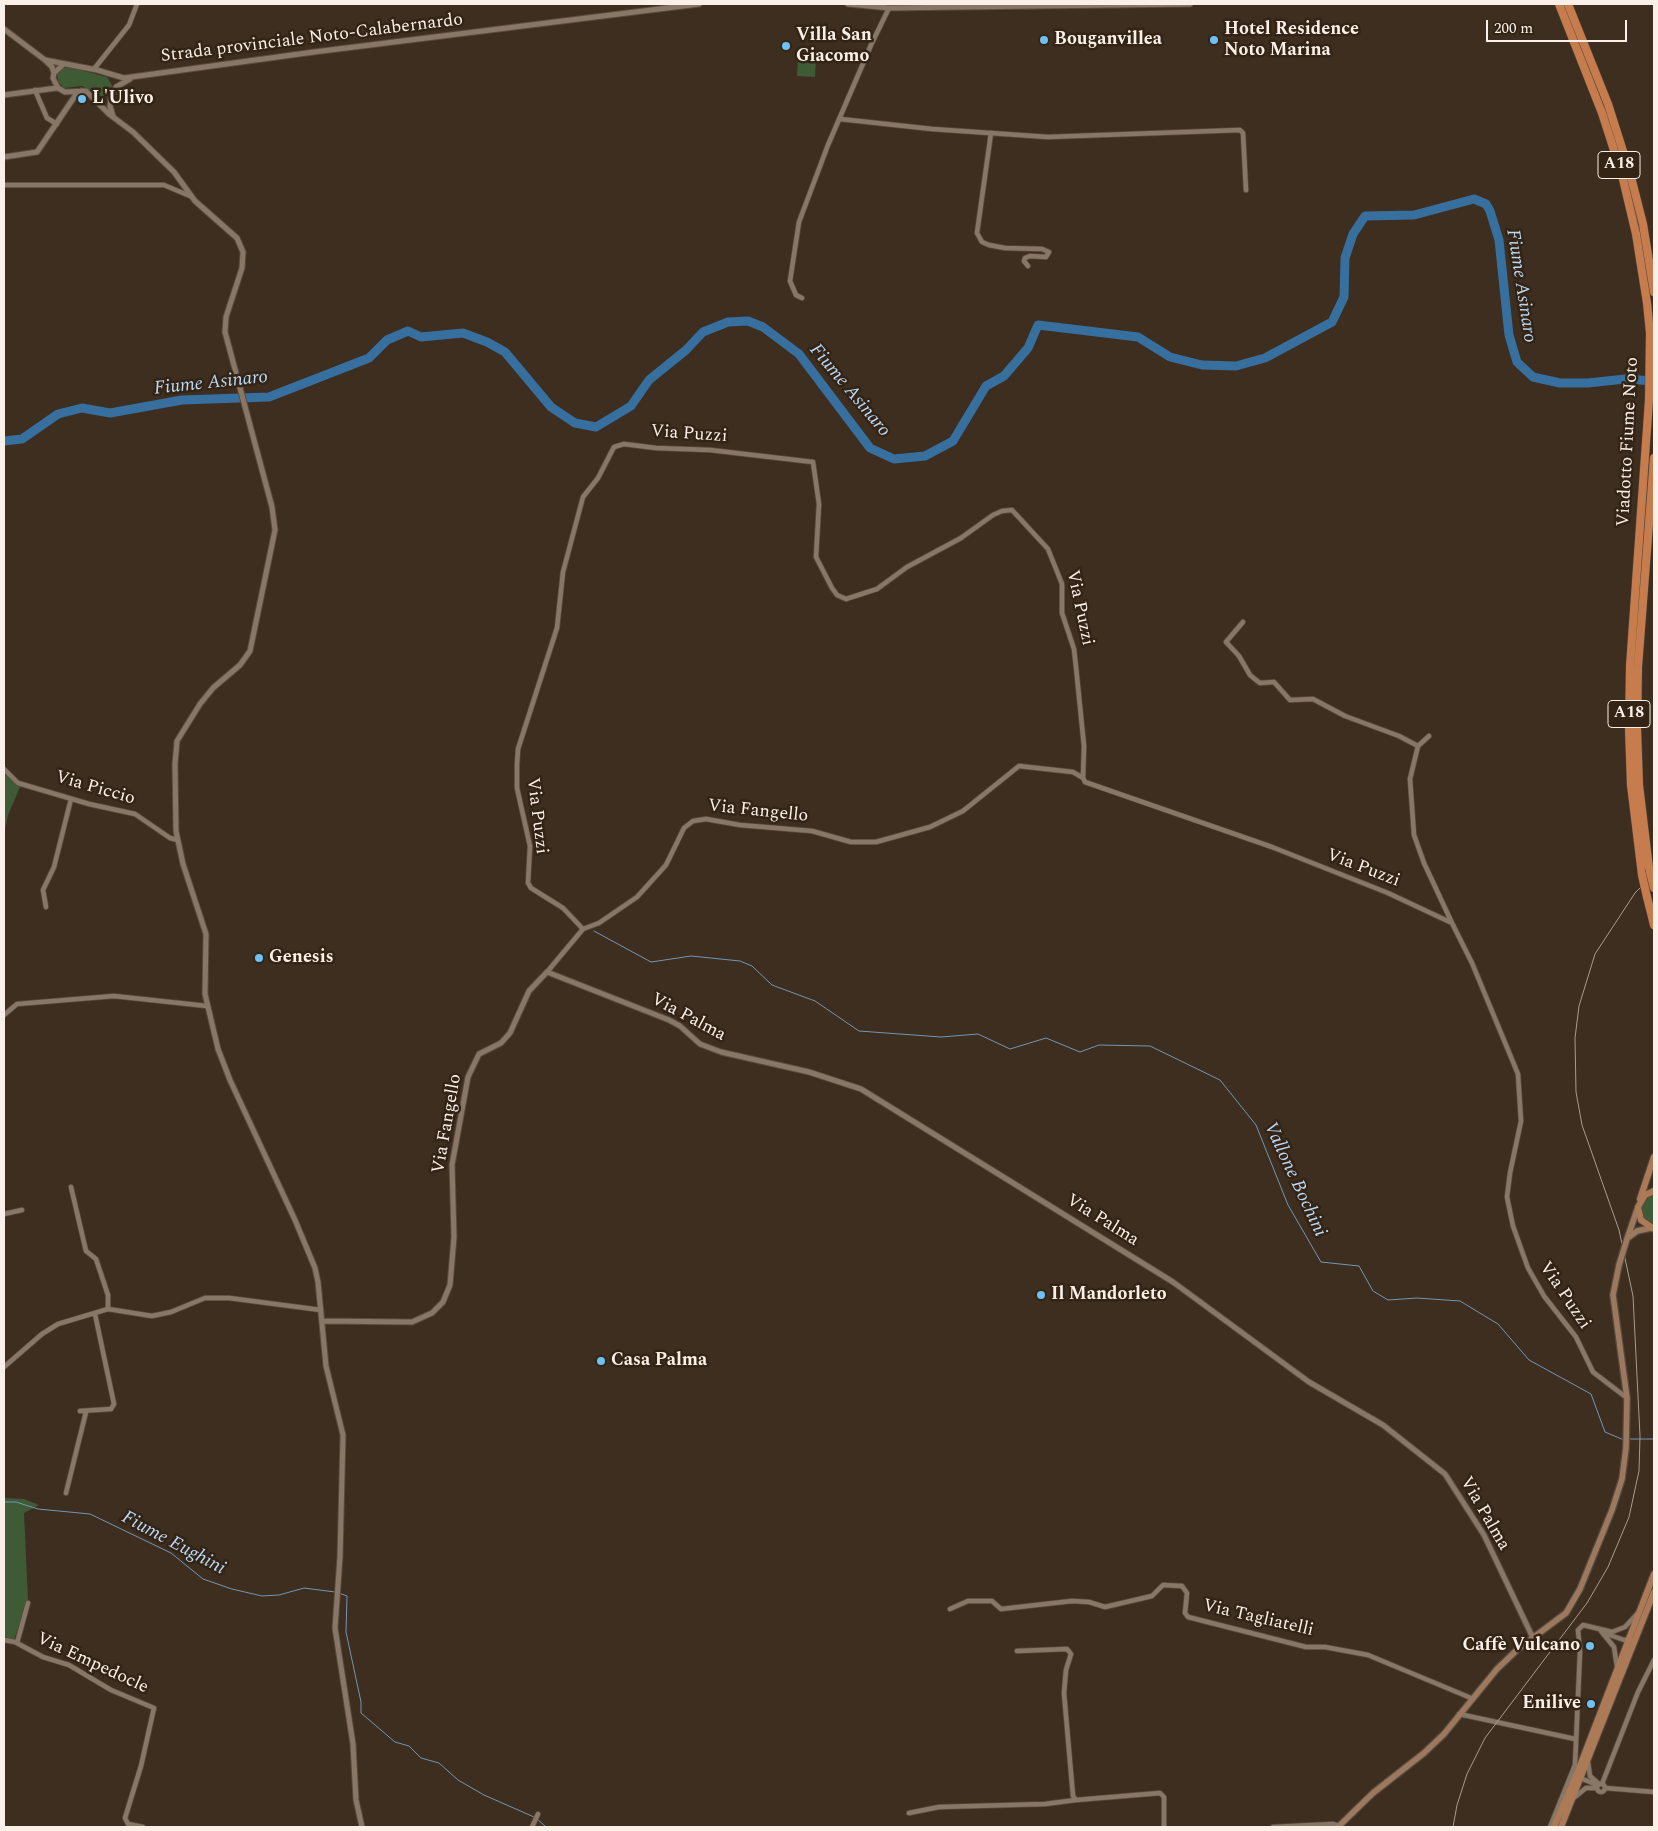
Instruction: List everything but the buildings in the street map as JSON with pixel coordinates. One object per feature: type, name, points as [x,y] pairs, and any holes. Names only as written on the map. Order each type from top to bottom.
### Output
[{"type":"highway","name":"Viadotto Fiume Noto","points":[[1559,4],[1602,113],[1622,175],[1642,268],[1650,333],[1649,400],[1638,552],[1629,728],[1631,785],[1642,875],[1654,925]]},
{"type":"highway","name":"A18","points":[[1568,4],[1608,104],[1630,173],[1643,224],[1654,292]]},
{"type":"highway","name":"Viadotto Fiume Noto","points":[[1654,458],[1638,667],[1636,728],[1639,785],[1649,868],[1654,889]]},
{"type":"main road","points":[[1339,1827],[1373,1793],[1424,1753],[1444,1734],[1471,1698],[1497,1669],[1566,1612],[1580,1589],[1612,1510],[1622,1479],[1628,1434],[1627,1398],[1613,1295],[1619,1265],[1654,1157]]},
{"type":"main road","points":[[1653,1229],[1641,1220],[1638,1205],[1645,1195],[1654,1191]]},
{"type":"main road","points":[[1627,1239],[1637,1231],[1653,1229]]},
{"type":"main road","points":[[1554,1827],[1588,1761],[1654,1574]]},
{"type":"main road","points":[[1562,1827],[1574,1798],[1578,1779],[1617,1669],[1635,1637],[1654,1592]]},
{"type":"street","points":[[94,69],[129,24],[138,4]]},
{"type":"street","name":"Strada provinciale Noto-Calabernardo","points":[[45,60],[94,69],[119,78],[700,4]]},
{"type":"street","points":[[848,4],[889,8],[1190,4]]},
{"type":"street","points":[[802,298],[796,295],[790,281],[796,233],[808,193],[871,45],[889,8]]},
{"type":"street","points":[[4,28],[52,67],[58,88]]},
{"type":"street","points":[[102,60],[116,88]]},
{"type":"street","points":[[37,90],[54,76],[64,64]]},
{"type":"street","points":[[113,117],[110,110],[111,97],[116,88],[137,76]]},
{"type":"street","points":[[4,95],[58,88],[65,92],[82,90],[95,99],[174,172],[190,196],[237,238],[243,252],[242,268],[225,324],[236,378],[272,507],[275,530],[250,650],[240,664],[213,688],[200,704],[177,740],[175,764],[178,840],[183,864],[206,934],[205,982],[207,1006],[218,1049],[230,1080],[295,1220],[315,1268],[326,1366],[343,1435],[342,1499],[335,1628],[353,1744],[356,1800],[362,1827]]},
{"type":"street","points":[[37,90],[47,118],[57,124]]},
{"type":"street","points":[[4,156],[27,155],[38,152],[75,96],[82,90]]},
{"type":"street","points":[[65,92],[68,103],[65,112]]},
{"type":"street","points":[[95,99],[104,100],[111,97]]},
{"type":"street","points":[[840,119],[1048,137],[1240,130],[1243,133],[1246,190]]},
{"type":"street","points":[[991,133],[977,234],[982,242],[989,245],[1005,248],[1042,249],[1049,252],[1046,257],[1030,256],[1025,258],[1024,261],[1028,266]]},
{"type":"street","points":[[4,185],[164,185],[190,196]]},
{"type":"street","name":"Via Puzzi","points":[[583,929],[563,908],[531,888],[528,882],[530,846],[517,788],[517,765],[518,749],[557,628],[563,572],[583,497],[598,478],[612,450],[619,444],[710,450],[814,462],[820,504],[816,557],[837,595],[846,599],[877,589],[907,567],[961,538],[993,515],[1002,511],[1012,510],[1048,549],[1062,584],[1062,613],[1074,649],[1077,675],[1084,746],[1083,778],[1091,785],[1272,847],[1388,893],[1452,923],[1472,963],[1518,1074],[1521,1121],[1507,1197],[1513,1226],[1528,1268],[1544,1296],[1576,1337],[1593,1372],[1627,1398]]},
{"type":"street","points":[[1244,622],[1226,642],[1239,656],[1250,675],[1260,683],[1274,682],[1290,700],[1313,699],[1345,716],[1399,736],[1418,746]]},
{"type":"street","points":[[1429,736],[1418,746],[1410,779],[1414,835],[1421,857],[1452,923]]},
{"type":"street","name":"Via Fangello","points":[[322,1321],[412,1322],[432,1313],[443,1302],[450,1284],[453,1256],[452,1165],[468,1077],[479,1054],[501,1043],[510,1033],[529,991],[583,929],[599,923],[637,897],[666,865],[684,828],[693,821],[706,820],[740,825],[812,830],[851,842],[876,842],[930,827],[963,811],[1019,766],[1074,772],[1083,778]]},
{"type":"street","name":"Via Piccio","points":[[4,769],[18,783],[47,790],[72,799],[135,814],[170,838],[178,840]]},
{"type":"street","points":[[46,907],[44,890],[54,867],[72,799]]},
{"type":"street","name":"Via Palma","points":[[547,972],[669,1020],[680,1026],[700,1044],[721,1052],[809,1072],[861,1089],[1173,1282],[1309,1382],[1383,1425],[1445,1474],[1484,1535],[1534,1638]]},
{"type":"street","points":[[4,1015],[18,1004],[114,996],[207,1006]]},
{"type":"street","points":[[71,1187],[86,1251],[96,1258],[108,1296],[108,1309]]},
{"type":"street","points":[[4,1214],[22,1210]]},
{"type":"street","points":[[4,1367],[48,1330],[62,1322],[108,1309],[152,1316],[171,1312],[206,1298],[229,1298],[321,1310]]},
{"type":"street","points":[[66,1493],[83,1412],[111,1409],[114,1404],[95,1314]]},
{"type":"street","name":"Via Tagliatelli","points":[[950,1609],[968,1602],[988,1601],[1000,1609],[1072,1601],[1089,1602],[1105,1607],[1152,1596],[1163,1585],[1182,1586],[1186,1590],[1185,1613],[1188,1617],[1306,1647],[1325,1647],[1368,1655],[1471,1698]]},
{"type":"street","points":[[17,1643],[28,1602]]},
{"type":"street","points":[[1603,1632],[1625,1627],[1640,1610]]},
{"type":"street","points":[[1550,1827],[1573,1771],[1580,1652],[1578,1630],[1583,1625],[1630,1643]]},
{"type":"street","points":[[1603,1632],[1616,1650],[1617,1669]]},
{"type":"street","name":"Via Empedocle","points":[[4,1640],[17,1643],[43,1657],[70,1665],[112,1690],[154,1708],[141,1766],[125,1818],[128,1824],[143,1827]]},
{"type":"street","points":[[1018,1651],[1067,1649],[1072,1654],[1066,1670],[1064,1693],[1073,1796],[1076,1800]]},
{"type":"street","points":[[1599,1786],[1638,1692],[1654,1660]]},
{"type":"street","points":[[1459,1714],[1575,1739]]},
{"type":"street","points":[[1588,1761],[1590,1776],[1599,1786]]},
{"type":"street","points":[[1578,1779],[1599,1786],[1654,1792]]},
{"type":"street","points":[[1574,1798],[1582,1789],[1599,1786]]},
{"type":"street","points":[[909,1813],[939,1807],[1045,1804],[1160,1793],[1164,1797],[1164,1827]]},
{"type":"street","points":[[532,1827],[538,1814]]},
{"type":"street","points":[[1273,1827],[1333,1824],[1339,1827]]},
{"type":"green space","points":[[798,58],[816,58],[815,77],[797,76]]},
{"type":"green space","points":[[68,67],[107,77],[112,85],[111,91],[102,97],[82,86],[64,88],[59,83],[57,75],[63,68]]},
{"type":"green space","points":[[4,771],[20,787],[8,815],[4,834]]},
{"type":"green space","points":[[1654,1194],[1654,1226],[1644,1219],[1641,1209],[1646,1199]]},
{"type":"green space","points":[[4,1498],[24,1499],[39,1505],[24,1513],[28,1600],[14,1640],[4,1639]]},
{"type":"waterway","name":"Fiume Asinaro","points":[[4,441],[22,439],[58,414],[82,408],[110,413],[182,400],[269,397],[369,358],[387,340],[408,331],[421,337],[463,333],[487,342],[505,352],[551,407],[575,423],[596,427],[631,406],[649,380],[686,350],[703,332],[728,322],[748,321],[763,327],[799,354],[870,448],[894,459],[925,456],[953,441],[986,386],[1004,376],[1028,348],[1038,325],[1138,337],[1170,357],[1202,365],[1236,366],[1265,358],[1332,322],[1344,297],[1345,258],[1353,234],[1365,216],[1414,215],[1474,199],[1486,204],[1499,240],[1509,335],[1517,362],[1533,377],[1560,383],[1588,383],[1625,379],[1654,381]]},
{"type":"waterway","name":"Vallone Bochini","points":[[594,931],[651,962],[691,956],[740,961],[752,966],[772,985],[815,1001],[859,1031],[941,1037],[978,1034],[1010,1049],[1046,1038],[1080,1052],[1099,1045],[1150,1046],[1220,1080],[1256,1125],[1288,1205],[1321,1262],[1359,1266],[1373,1291],[1388,1300],[1417,1298],[1460,1301],[1498,1324],[1529,1360],[1591,1394],[1605,1432],[1624,1440]]},
{"type":"waterway","name":"Vallone Bochini","points":[[1628,1439],[1654,1439]]},
{"type":"waterway","name":"Fiume Eughini","points":[[4,1502],[16,1502],[38,1509],[90,1514],[171,1553],[203,1579],[232,1589],[262,1596],[279,1595],[304,1588],[335,1592]]},
{"type":"waterway","points":[[339,1593],[347,1596],[346,1632],[361,1702],[361,1713],[395,1742],[409,1746],[421,1758],[439,1763],[458,1780],[484,1795],[534,1817]]},
{"type":"waterway","points":[[537,1819],[546,1827]]},
{"type":"railway","points":[[1453,1827],[1457,1805],[1467,1774],[1485,1738],[1587,1603],[1608,1567],[1629,1517],[1639,1471],[1640,1436],[1633,1296],[1619,1230],[1582,1125],[1576,1092],[1575,1038],[1579,1006],[1595,954],[1635,893],[1654,874]]},
{"type":"place","name":"Bouganvillea","points":[[1044,40]]},
{"type":"place","name":"Hotel Residence Noto Marina","points":[[1214,40]]},
{"type":"place","name":"Villa San Giacomo","points":[[786,46]]},
{"type":"place","name":"L'Ulivo","points":[[82,99]]},
{"type":"place","name":"Genesis","points":[[259,958]]},
{"type":"place","name":"Il Mandorleto","points":[[1041,1295]]},
{"type":"place","name":"Casa Palma","points":[[601,1361]]},
{"type":"place","name":"Caffè Vulcano","points":[[1590,1646]]},
{"type":"place","name":"Enilive","points":[[1591,1704]]}]
